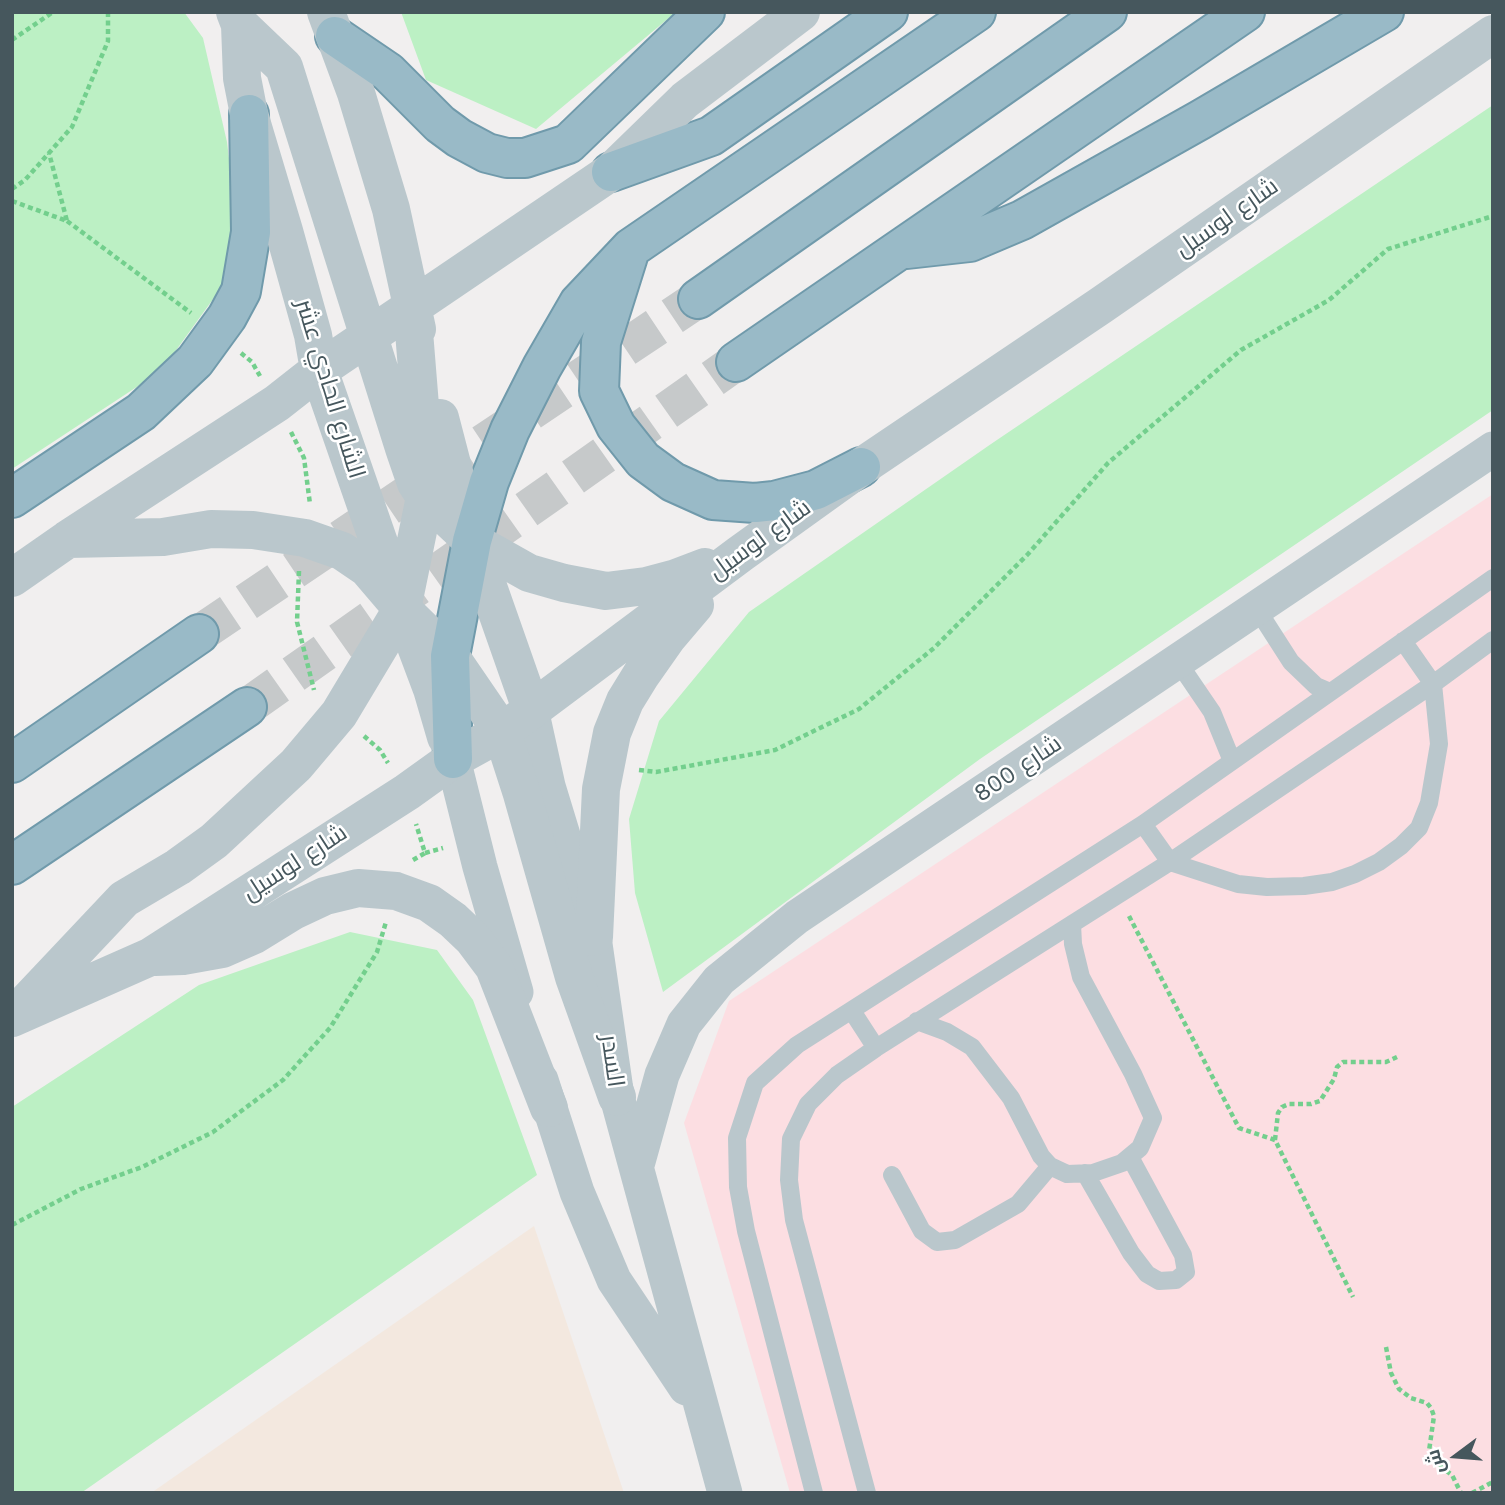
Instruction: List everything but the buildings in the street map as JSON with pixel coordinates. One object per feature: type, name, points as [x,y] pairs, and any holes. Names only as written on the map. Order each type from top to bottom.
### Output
[{"type":"highway","points":[[330,24],[388,72],[440,124],[459,138],[487,153],[507,158],[525,158],[568,144],[705,12]]},
{"type":"highway","points":[[611,172],[711,136],[888,12]]},
{"type":"highway","points":[[453,759],[450,656],[472,541],[489,482],[510,430],[579,303],[631,248],[726,180],[976,12]]},
{"type":"highway","points":[[698,299],[1107,12]]},
{"type":"highway","points":[[736,362],[1245,12]]},
{"type":"highway","points":[[901,250],[970,242],[1022,220],[1119,167],[1384,12]]},
{"type":"highway","points":[[12,498],[141,412],[195,361],[218,333],[241,291],[251,232],[249,114]]},
{"type":"highway","points":[[631,248],[600,342],[599,391],[616,426],[643,460],[673,482],[713,500],[755,503],[816,490],[861,467]]},
{"type":"highway","points":[[12,763],[199,634]]},
{"type":"highway","points":[[12,864],[247,707]]},
{"type":"street","points":[[12,578],[277,403],[319,370],[611,172],[685,100],[801,12]]},
{"type":"street","points":[[237,19],[284,67],[404,448],[416,483],[425,497],[472,541],[529,573],[606,591],[646,586],[676,578],[740,554]]},
{"type":"street","name":"الشارع الحادي عشر","points":[[237,19],[242,78],[249,114],[285,231],[313,335],[319,370],[432,689],[453,759]]},
{"type":"street","points":[[330,24],[356,93],[391,209],[412,307],[516,720],[523,794],[574,977],[617,1097]]},
{"type":"street","name":"شارع لوسيل","points":[[13,1018],[150,957],[516,720],[861,467],[1100,306],[1493,34]]},
{"type":"street","points":[[13,1018],[124,899],[178,867],[214,841],[296,765],[339,714],[402,609],[425,497],[426,468],[412,307]]},
{"type":"street","name":"شارع 800","points":[[637,1165],[662,1075],[684,1024],[719,980],[797,917],[1493,449]]},
{"type":"street","points":[[68,539],[163,537],[211,529],[253,530],[294,534],[342,551],[367,568],[402,609],[516,720]]},
{"type":"street","points":[[594,937],[601,789],[612,733],[625,701],[640,675],[667,638],[740,554]]},
{"type":"street","name":"السدر","points":[[516,720],[548,786],[594,937],[617,1097],[725,1493]]},
{"type":"street","name":"السدر","points":[[453,759],[480,867],[549,1108],[577,1192],[614,1280],[702,1411]]},
{"type":"street","points":[[150,957],[183,956],[222,949],[254,935],[293,911],[325,896],[358,888],[396,891],[429,903],[473,939],[494,968],[549,1108]]},
{"type":"street","points":[[596,1238],[619,1251],[630,1250],[646,1240],[651,1220]]},
{"type":"lane","points":[[814,1493],[746,1231],[738,1187],[737,1138],[755,1083],[797,1045],[1143,824],[1493,578]]},
{"type":"lane","points":[[1256,609],[1291,662],[1316,686],[1330,692]]},
{"type":"lane","points":[[867,1493],[794,1220],[789,1180],[791,1139],[808,1104],[837,1076],[876,1048],[1170,862],[1433,684],[1493,640]]},
{"type":"lane","points":[[1143,824],[1170,862],[1238,884],[1267,887],[1332,882],[1378,862],[1401,846],[1419,828],[1429,803],[1440,744],[1433,684],[1403,641]]},
{"type":"lane","points":[[1178,662],[1212,712],[1232,761]]},
{"type":"lane","points":[[917,1021],[947,1032],[972,1047],[1011,1098],[1041,1156],[1050,1166],[1067,1174],[1085,1173],[1122,1163],[1140,1148],[1153,1118],[1133,1074],[1080,977],[1072,924]]},
{"type":"lane","points":[[852,1011],[876,1048]]},
{"type":"lane","points":[[1085,1173],[1146,1274],[1159,1281],[1176,1280],[1186,1272],[1183,1255],[1130,1157]]},
{"type":"lane","points":[[892,1175],[922,1231],[937,1242],[956,1240],[1017,1204],[1050,1166]]},
{"type":"path","points":[[12,40],[53,12]]},
{"type":"path","points":[[12,189],[24,180],[72,127],[108,41],[108,12]]},
{"type":"path","points":[[49,152],[67,221]]},
{"type":"path","points":[[12,201],[67,221],[218,333]]},
{"type":"path","points":[[604,767],[656,772],[775,750],[859,709],[934,648],[1028,554],[1108,463],[1241,350],[1329,300],[1388,249],[1493,216]]},
{"type":"path","points":[[12,1225],[81,1189],[142,1167],[213,1132],[284,1080],[330,1028],[377,952],[396,891]]},
{"type":"path","points":[[1117,894],[1240,1128],[1275,1140]]},
{"type":"path","points":[[1353,1297],[1275,1140],[1278,1113],[1282,1107],[1289,1104],[1311,1104],[1320,1101],[1334,1079],[1337,1068],[1343,1062],[1386,1062],[1397,1057]]},
{"type":"path","points":[[1386,1348],[1391,1373],[1399,1389],[1432,1408],[1434,1416],[1429,1451],[1436,1463],[1452,1475],[1461,1493]]},
{"type":"path","points":[[1472,1493],[1493,1482]]},
{"type":"shaded area","points":[[1493,494],[1493,1493],[790,1493],[684,1123],[729,1001]]},
{"type":"green space","points":[[12,12],[184,12],[203,38],[227,142],[237,224],[229,277],[161,371],[12,469]]},
{"type":"green space","points":[[401,12],[676,12],[536,129],[426,80]]},
{"type":"green space","points":[[1493,105],[1493,410],[980,759],[663,992],[635,893],[629,819],[659,721],[749,612],[991,444]]},
{"type":"green space","points":[[350,932],[437,950],[473,1000],[537,1175],[81,1493],[12,1493],[12,1107],[199,985]]},
{"type":"sand","points":[[534,1226],[624,1493],[151,1493]]},
{"type":"tunnel","points":[[199,634],[698,299]]},
{"type":"tunnel","points":[[247,707],[736,362]]}]
